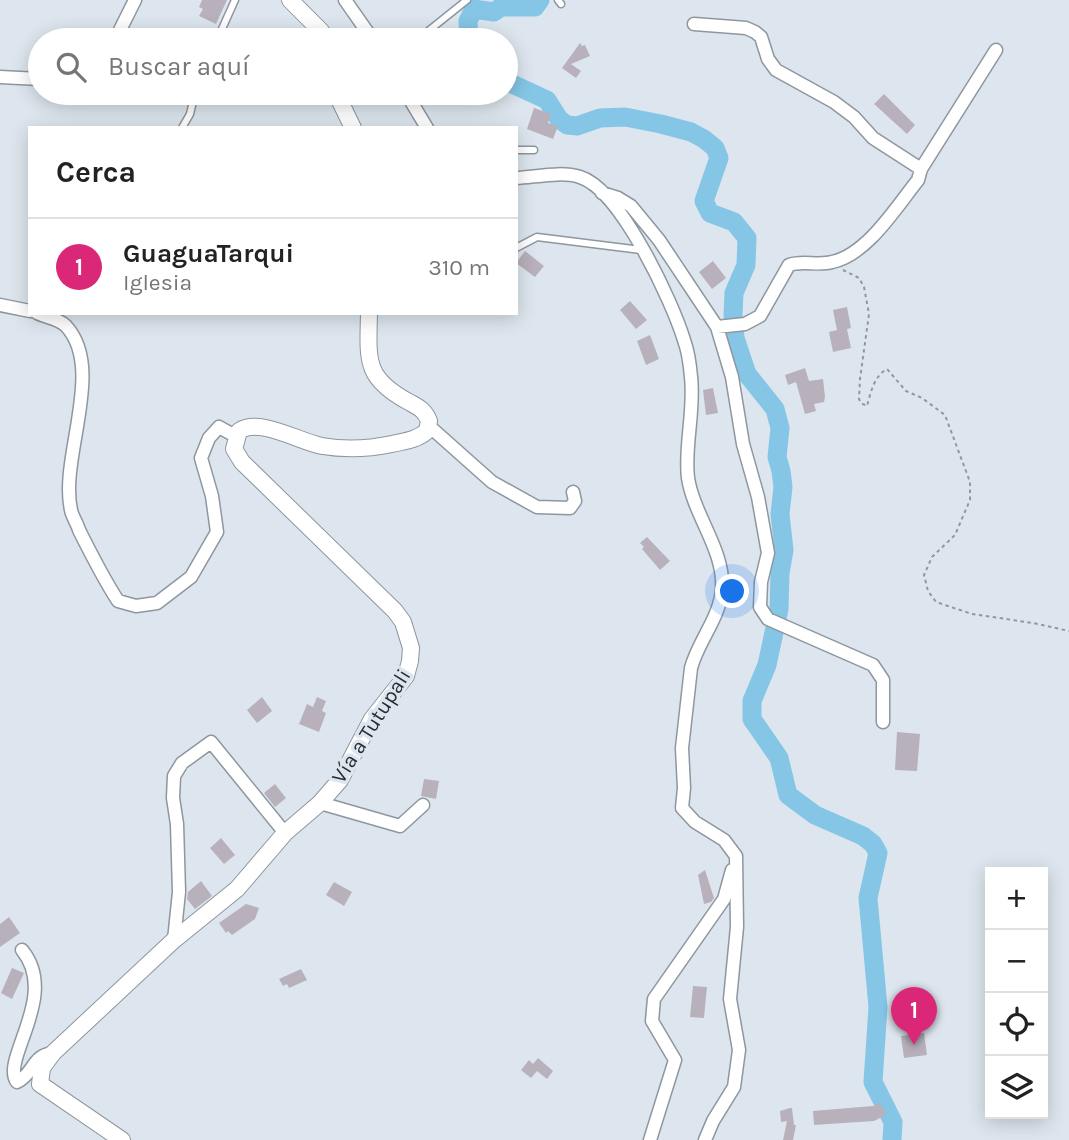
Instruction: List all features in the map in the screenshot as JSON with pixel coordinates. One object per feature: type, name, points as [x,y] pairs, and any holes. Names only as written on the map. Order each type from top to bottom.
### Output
[{"type":"street","points":[[121,28],[135,0]]},
{"type":"street","points":[[290,0],[319,28]]},
{"type":"street","points":[[345,0],[365,28]]},
{"type":"street","points":[[694,24],[746,28],[755,32],[761,37],[768,59],[776,70],[834,102],[855,117],[873,138],[921,169]]},
{"type":"street","points":[[722,327],[745,324],[763,312],[789,265],[832,262],[849,256],[870,240],[918,180],[921,169],[996,50]]},
{"type":"street","points":[[0,77],[28,78]]},
{"type":"street","points":[[342,105],[352,126]]},
{"type":"street","points":[[413,105],[426,126]]},
{"type":"street","points":[[518,178],[568,175],[581,177],[602,192],[625,220],[643,250],[685,341],[691,376],[692,411],[688,474],[693,499],[720,565],[722,590],[719,605],[691,668],[684,710],[682,808],[695,822],[724,840],[736,856],[737,926],[730,999],[739,1050],[734,1087],[713,1121],[705,1140]]},
{"type":"street","points":[[602,192],[631,206],[722,327],[743,444],[758,497],[768,553],[761,582],[760,607],[768,619],[873,665],[883,680],[883,722]]},
{"type":"street","points":[[0,305],[28,311]]},
{"type":"street","points":[[42,315],[65,324],[77,342],[83,366],[69,480],[71,510],[100,573],[118,601],[136,606],[157,603],[191,577],[217,532],[212,496],[201,458],[209,438],[219,427],[236,437],[243,429],[258,427],[318,446],[357,450],[416,439],[429,426]]},
{"type":"street","points":[[369,315],[368,350],[371,367],[378,380],[390,391],[423,410],[429,426],[492,482],[537,506],[569,508],[575,501],[573,492]]},
{"type":"street","name":"Vía a Tutupali","points":[[122,1140],[40,1084],[42,1068],[53,1053],[174,940],[237,889],[285,833],[320,803],[340,780],[372,719],[406,676],[410,661],[411,648],[403,622],[395,611],[238,458],[234,449],[236,437]]},
{"type":"street","points":[[174,940],[179,892],[177,824],[173,798],[174,776],[182,764],[211,742],[285,833]]},
{"type":"street","points":[[320,803],[401,826],[423,805]]},
{"type":"street","points":[[650,1140],[675,1060],[652,1021],[654,999],[724,899],[736,856]]},
{"type":"street","points":[[22,950],[31,960],[35,986],[29,1012],[9,1065],[12,1078],[17,1082],[23,1079],[38,1058],[53,1053]]},
{"type":"lane","points":[[222,28],[235,0]]},
{"type":"lane","points":[[432,28],[467,0]]},
{"type":"lane","points":[[183,126],[192,105]]},
{"type":"lane","points":[[518,150],[534,150]]},
{"type":"lane","points":[[518,247],[537,237],[643,250]]},
{"type":"path","points":[[832,262],[859,278],[864,287],[869,314],[860,379],[861,403],[867,406],[872,388],[881,373],[887,369],[906,391],[922,398],[945,415],[970,482],[970,500],[955,535],[932,557],[924,575],[928,592],[936,602],[972,614],[1069,631]]},
{"type":"building","points":[[202,0],[227,0],[216,24],[199,16],[203,9],[199,7]]},
{"type":"building","points":[[580,43],[585,45],[590,56],[571,64],[581,71],[576,78],[562,68]]},
{"type":"building","points":[[884,94],[915,125],[907,134],[874,104]]},
{"type":"building","points":[[534,108],[551,114],[548,123],[558,126],[553,139],[527,129]]},
{"type":"building","points":[[525,251],[544,266],[535,277],[518,264]]},
{"type":"building","points":[[713,261],[726,278],[712,289],[699,272]]},
{"type":"building","points":[[630,301],[647,320],[636,329],[620,310]]},
{"type":"building","points":[[847,307],[851,328],[847,329],[851,348],[833,352],[829,332],[837,330],[833,310]]},
{"type":"building","points":[[650,335],[659,359],[646,365],[637,341]]},
{"type":"building","points":[[805,368],[809,381],[823,379],[825,397],[824,402],[814,404],[816,411],[805,414],[796,382],[788,385],[785,375]]},
{"type":"building","points":[[713,388],[718,413],[706,415],[703,390]]},
{"type":"building","points":[[647,537],[670,561],[660,570],[642,549],[644,547],[640,543]]},
{"type":"building","points":[[262,697],[272,711],[257,723],[247,710]]},
{"type":"building","points":[[317,697],[326,701],[322,711],[326,713],[319,732],[299,724],[307,704],[313,707]]},
{"type":"building","points":[[897,732],[920,734],[917,771],[895,770]]},
{"type":"building","points":[[424,779],[439,781],[436,799],[421,796]]},
{"type":"building","points":[[275,784],[286,798],[275,807],[264,793]]},
{"type":"building","points":[[221,838],[235,855],[224,864],[210,848]]},
{"type":"building","points":[[705,870],[714,898],[704,904],[698,875]]},
{"type":"building","points":[[201,881],[212,896],[195,909],[187,899],[188,892]]},
{"type":"building","points":[[334,882],[352,892],[344,906],[326,895]]},
{"type":"building","points":[[246,904],[259,908],[255,919],[232,935],[228,931],[226,933],[219,923]]},
{"type":"building","points":[[9,917],[20,933],[0,947],[0,924]]},
{"type":"building","points":[[12,968],[24,973],[12,999],[1,993]]},
{"type":"building","points":[[301,969],[307,980],[289,988],[287,984],[283,986],[279,979]]},
{"type":"building","points":[[693,986],[707,987],[704,1018],[690,1017]]},
{"type":"building","points":[[907,990],[918,990],[918,1014],[907,1014]]},
{"type":"building","points":[[924,1033],[927,1055],[904,1058],[901,1036]]},
{"type":"building","points":[[538,1058],[553,1071],[547,1079],[537,1071],[531,1078],[521,1070],[529,1060],[533,1064]]},
{"type":"building","points":[[880,1103],[886,1115],[874,1121],[814,1125],[813,1111],[873,1106]]},
{"type":"building","points":[[792,1108],[796,1125],[793,1140],[783,1140],[787,1121],[781,1122],[780,1111]]},
{"type":"waterway","points":[[468,28],[468,21],[474,9],[494,12],[501,7],[535,7],[540,0]]},
{"type":"waterway","points":[[518,87],[547,100],[559,119],[567,125],[577,126],[600,118],[625,117],[661,124],[691,132],[704,139],[715,148],[719,158],[704,201],[710,213],[734,222],[747,238],[746,265],[734,293],[735,338],[747,374],[775,409],[780,428],[777,457],[783,487],[780,514],[784,550],[779,609],[767,665],[752,701],[752,719],[779,758],[788,795],[815,815],[863,836],[873,844],[878,853],[868,898],[878,1007],[873,1082],[893,1122],[892,1140]]},
{"type":"place","name":"GuaguaTarqui","points":[[914,1045]]}]
